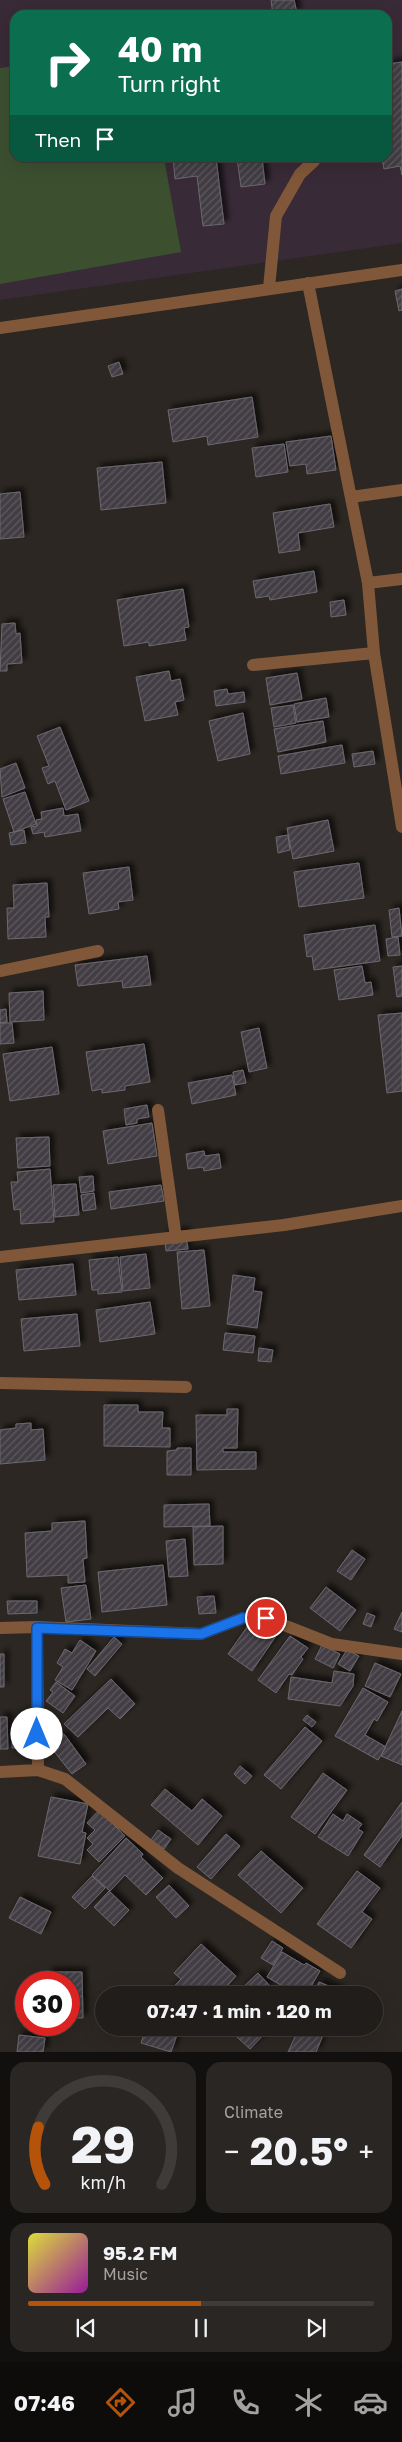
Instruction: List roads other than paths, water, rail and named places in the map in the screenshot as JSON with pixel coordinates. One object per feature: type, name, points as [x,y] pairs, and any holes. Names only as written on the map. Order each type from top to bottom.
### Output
[{"type":"street","points":[[269,288],[276,216],[300,174],[313,162]]},
{"type":"street","points":[[0,328],[402,270]]},
{"type":"street","points":[[308,283],[368,583],[374,654],[402,827]]},
{"type":"street","points":[[351,497],[402,490]]},
{"type":"street","points":[[368,583],[402,579]]},
{"type":"street","points":[[253,665],[374,654]]},
{"type":"street","points":[[0,971],[98,951]]},
{"type":"street","points":[[158,1110],[176,1238]]},
{"type":"street","points":[[0,1257],[284,1225],[402,1206]]},
{"type":"street","points":[[0,1383],[186,1387]]},
{"type":"street","points":[[0,1628],[201,1634],[243,1618],[266,1618],[332,1644],[402,1654]]},
{"type":"street","points":[[37,1628],[38,1770]]},
{"type":"street","points":[[0,1772],[38,1770],[65,1779],[178,1868],[340,1973]]}]
